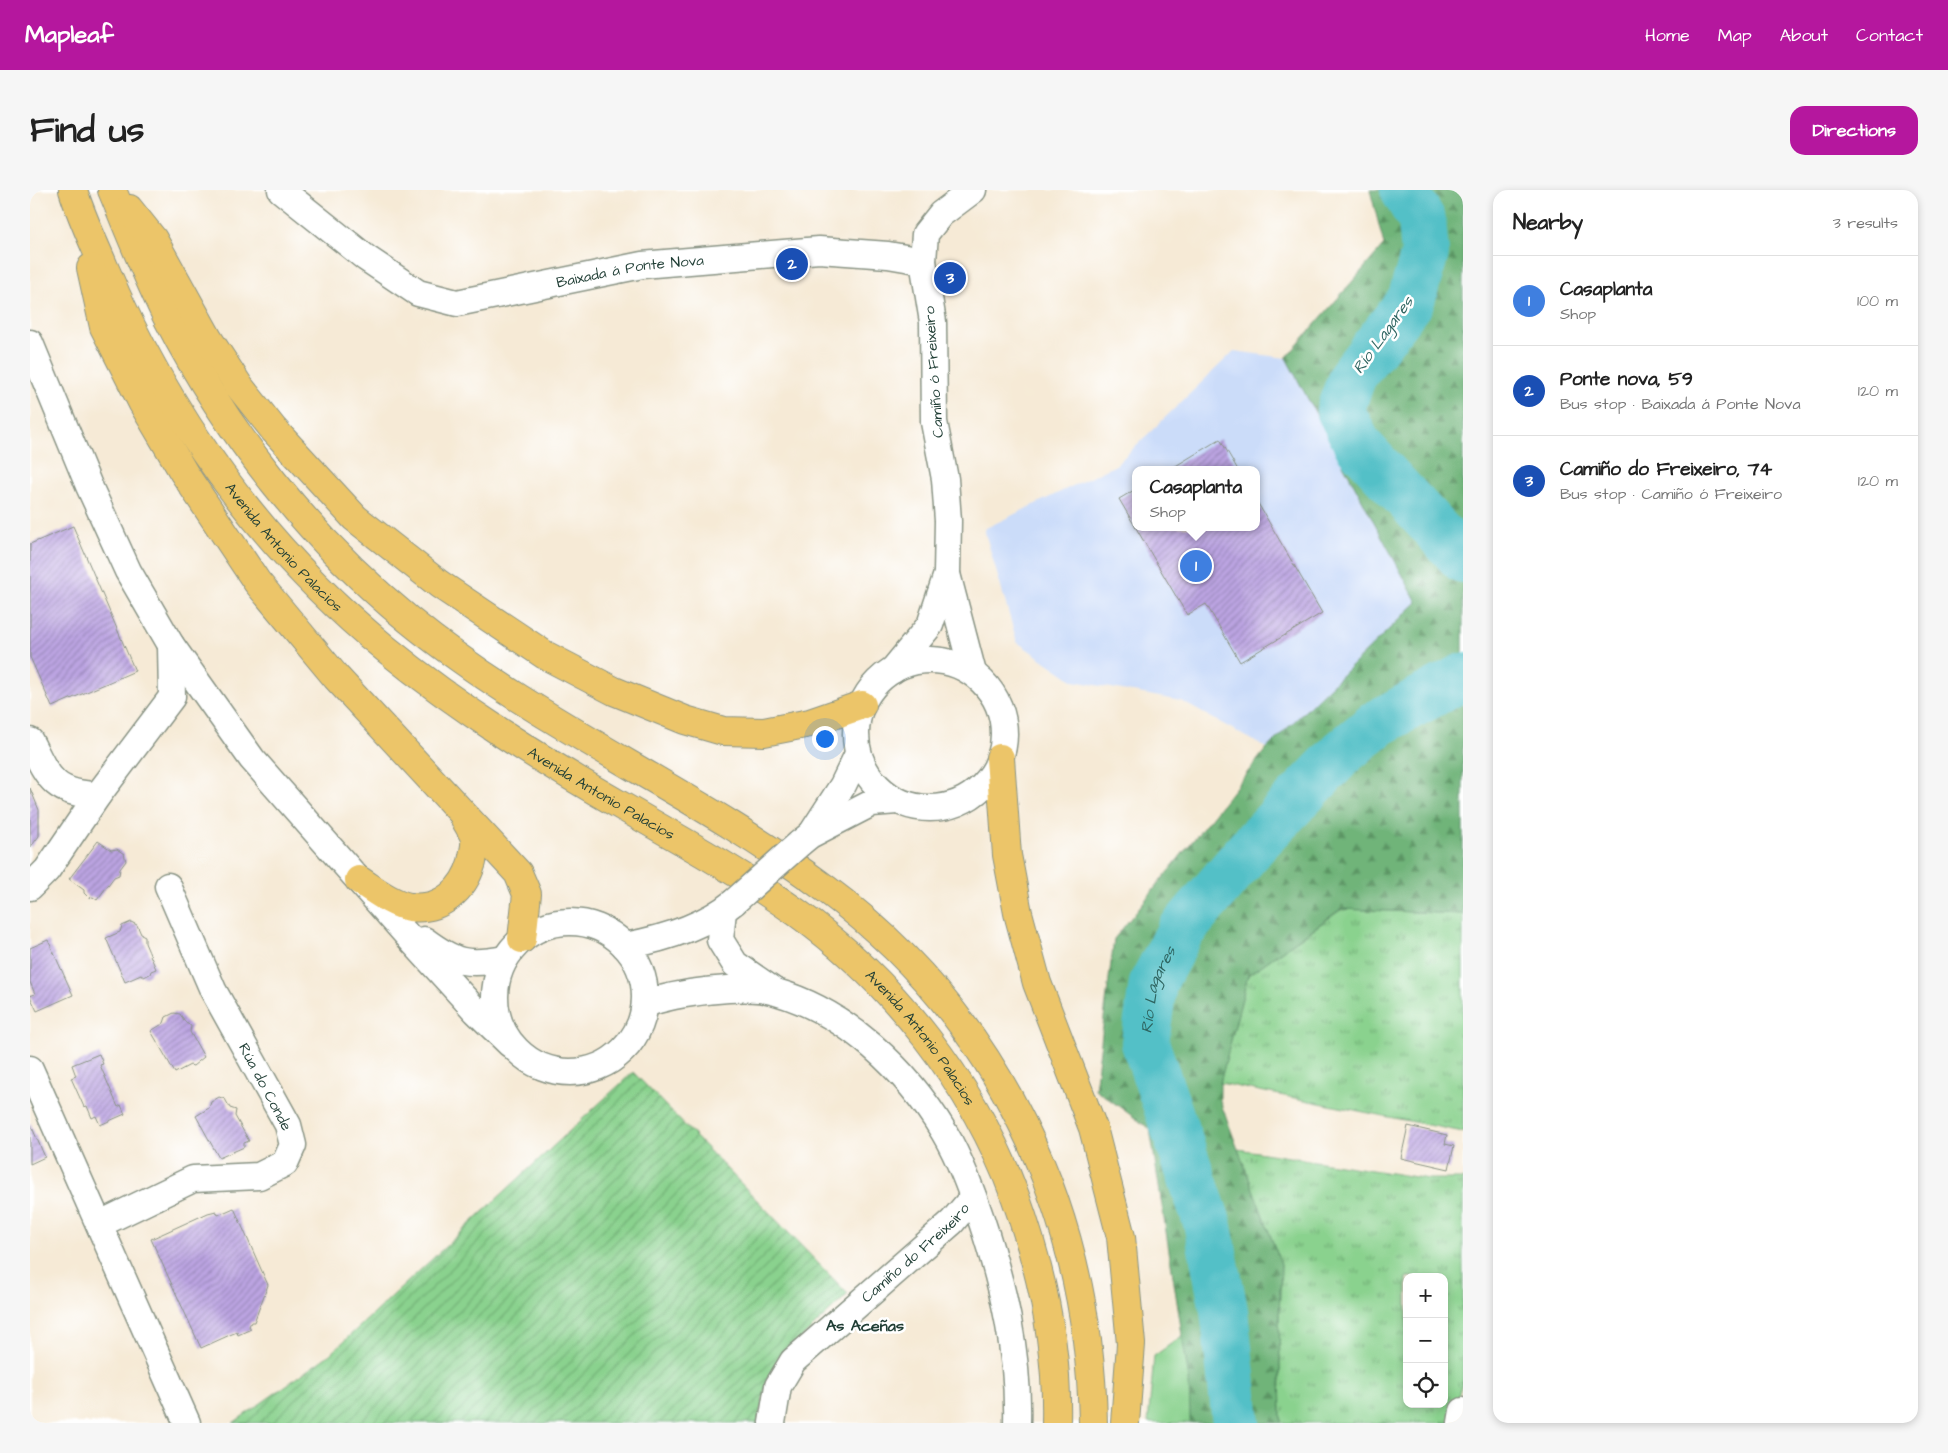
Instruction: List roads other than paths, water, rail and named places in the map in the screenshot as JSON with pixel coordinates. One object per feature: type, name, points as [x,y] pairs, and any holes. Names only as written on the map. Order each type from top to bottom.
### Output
[{"type":"main road","points":[[113,190],[153,239],[209,340],[239,386],[274,430],[355,518],[439,584],[554,660],[614,691],[685,720],[723,730],[764,732],[810,723],[862,705]]},
{"type":"main road","points":[[113,190],[160,302],[194,365],[251,451],[280,490],[335,551],[408,619],[492,681],[747,836],[827,890],[887,942],[941,998],[992,1067],[1011,1101],[1030,1136],[1059,1212],[1082,1297],[1089,1345],[1093,1423]]},
{"type":"main road","points":[[75,197],[104,327],[142,402],[184,473],[257,582],[336,677],[518,873],[526,894],[513,949]]},
{"type":"main road","name":"Avenida Antonio Palacios","points":[[75,197],[123,311],[168,397],[210,459],[254,518],[309,578],[385,648],[446,695],[512,740],[724,864],[799,914],[856,962],[900,1005],[941,1056],[965,1094],[1006,1173],[1037,1267],[1047,1316],[1056,1423]]},
{"type":"main road","points":[[1000,758],[1007,855],[1018,913],[1037,983],[1093,1128],[1121,1237],[1131,1344],[1126,1423]]},
{"type":"main road","points":[[359,880],[393,901],[408,906],[422,908],[438,904],[450,897],[462,885],[470,870],[475,847],[474,837],[462,813]]},
{"type":"street","name":"Baixada á Ponte Nova","points":[[281,190],[366,258],[418,293],[457,303],[642,265],[819,250],[888,255],[923,261]]},
{"type":"street","points":[[923,261],[925,234],[941,214],[973,190]]},
{"type":"street","name":"Camiño ó Freixeiro","points":[[923,261],[933,322],[934,422],[945,479],[948,521],[947,574],[973,673]]},
{"type":"street","points":[[30,343],[89,486],[128,571],[171,645],[252,758],[359,880],[476,1011],[529,1061],[553,1071],[578,1073],[603,1065],[624,1050],[638,1029],[645,1004],[641,973],[625,946],[607,932],[586,923],[564,922],[549,926],[513,949],[479,964],[448,958],[423,940],[359,880]]},
{"type":"street","name":"Camiño ó Freixeiro","points":[[893,670],[930,625],[947,574]]},
{"type":"street","points":[[30,887],[47,870],[98,795],[172,697],[171,645]]},
{"type":"street","points":[[625,946],[688,929],[728,907],[805,840],[872,803],[897,801],[927,809],[958,803],[984,786],[1000,758],[1004,743],[1004,728],[999,707],[988,688],[973,673],[947,662],[919,661],[893,670],[874,685],[862,705],[856,729],[858,754],[873,782],[897,801]]},
{"type":"street","points":[[172,697],[212,702]]},
{"type":"street","points":[[30,741],[48,776],[63,788],[82,794],[98,795]]},
{"type":"street","points":[[805,840],[843,785],[858,754]]},
{"type":"street","name":"Rúa do Conde","points":[[100,1224],[193,1179],[259,1176],[284,1162],[293,1145],[288,1125],[213,990],[168,886]]},
{"type":"street","points":[[728,907],[720,940],[735,964],[774,991],[811,1005],[859,1035],[897,1070],[944,1132],[973,1198],[998,1270],[1011,1335],[1018,1400],[1017,1423]]},
{"type":"street","points":[[510,1044],[497,1017],[495,987],[513,949]]},
{"type":"street","points":[[645,1004],[656,1000],[728,988],[774,991]]},
{"type":"street","points":[[30,1068],[187,1423]]},
{"type":"street","name":"Camiño do Freixeiro","points":[[772,1423],[778,1386],[793,1361],[952,1222],[973,1198]]},
{"type":"street","points":[[1461,1423],[1463,1412]]},
{"type":"waterway","name":"Río Lagares","points":[[1404,190],[1422,220],[1425,253],[1411,300],[1353,375],[1340,410],[1358,445],[1463,559]]},
{"type":"waterway","name":"Río Lagares","points":[[1236,1423],[1224,1310],[1207,1222],[1145,1043],[1153,983],[1180,932],[1256,842],[1343,752],[1378,723],[1463,677]]},
{"type":"place","name":"Ponte nova, 59","points":[[792,264]]},
{"type":"place","name":"Camiño do Freixeiro, 74","points":[[950,278]]},
{"type":"place","name":"Casaplanta","points":[[1196,566]]},
{"type":"district","name":"As Aceñas","points":[[865,1326]]}]
